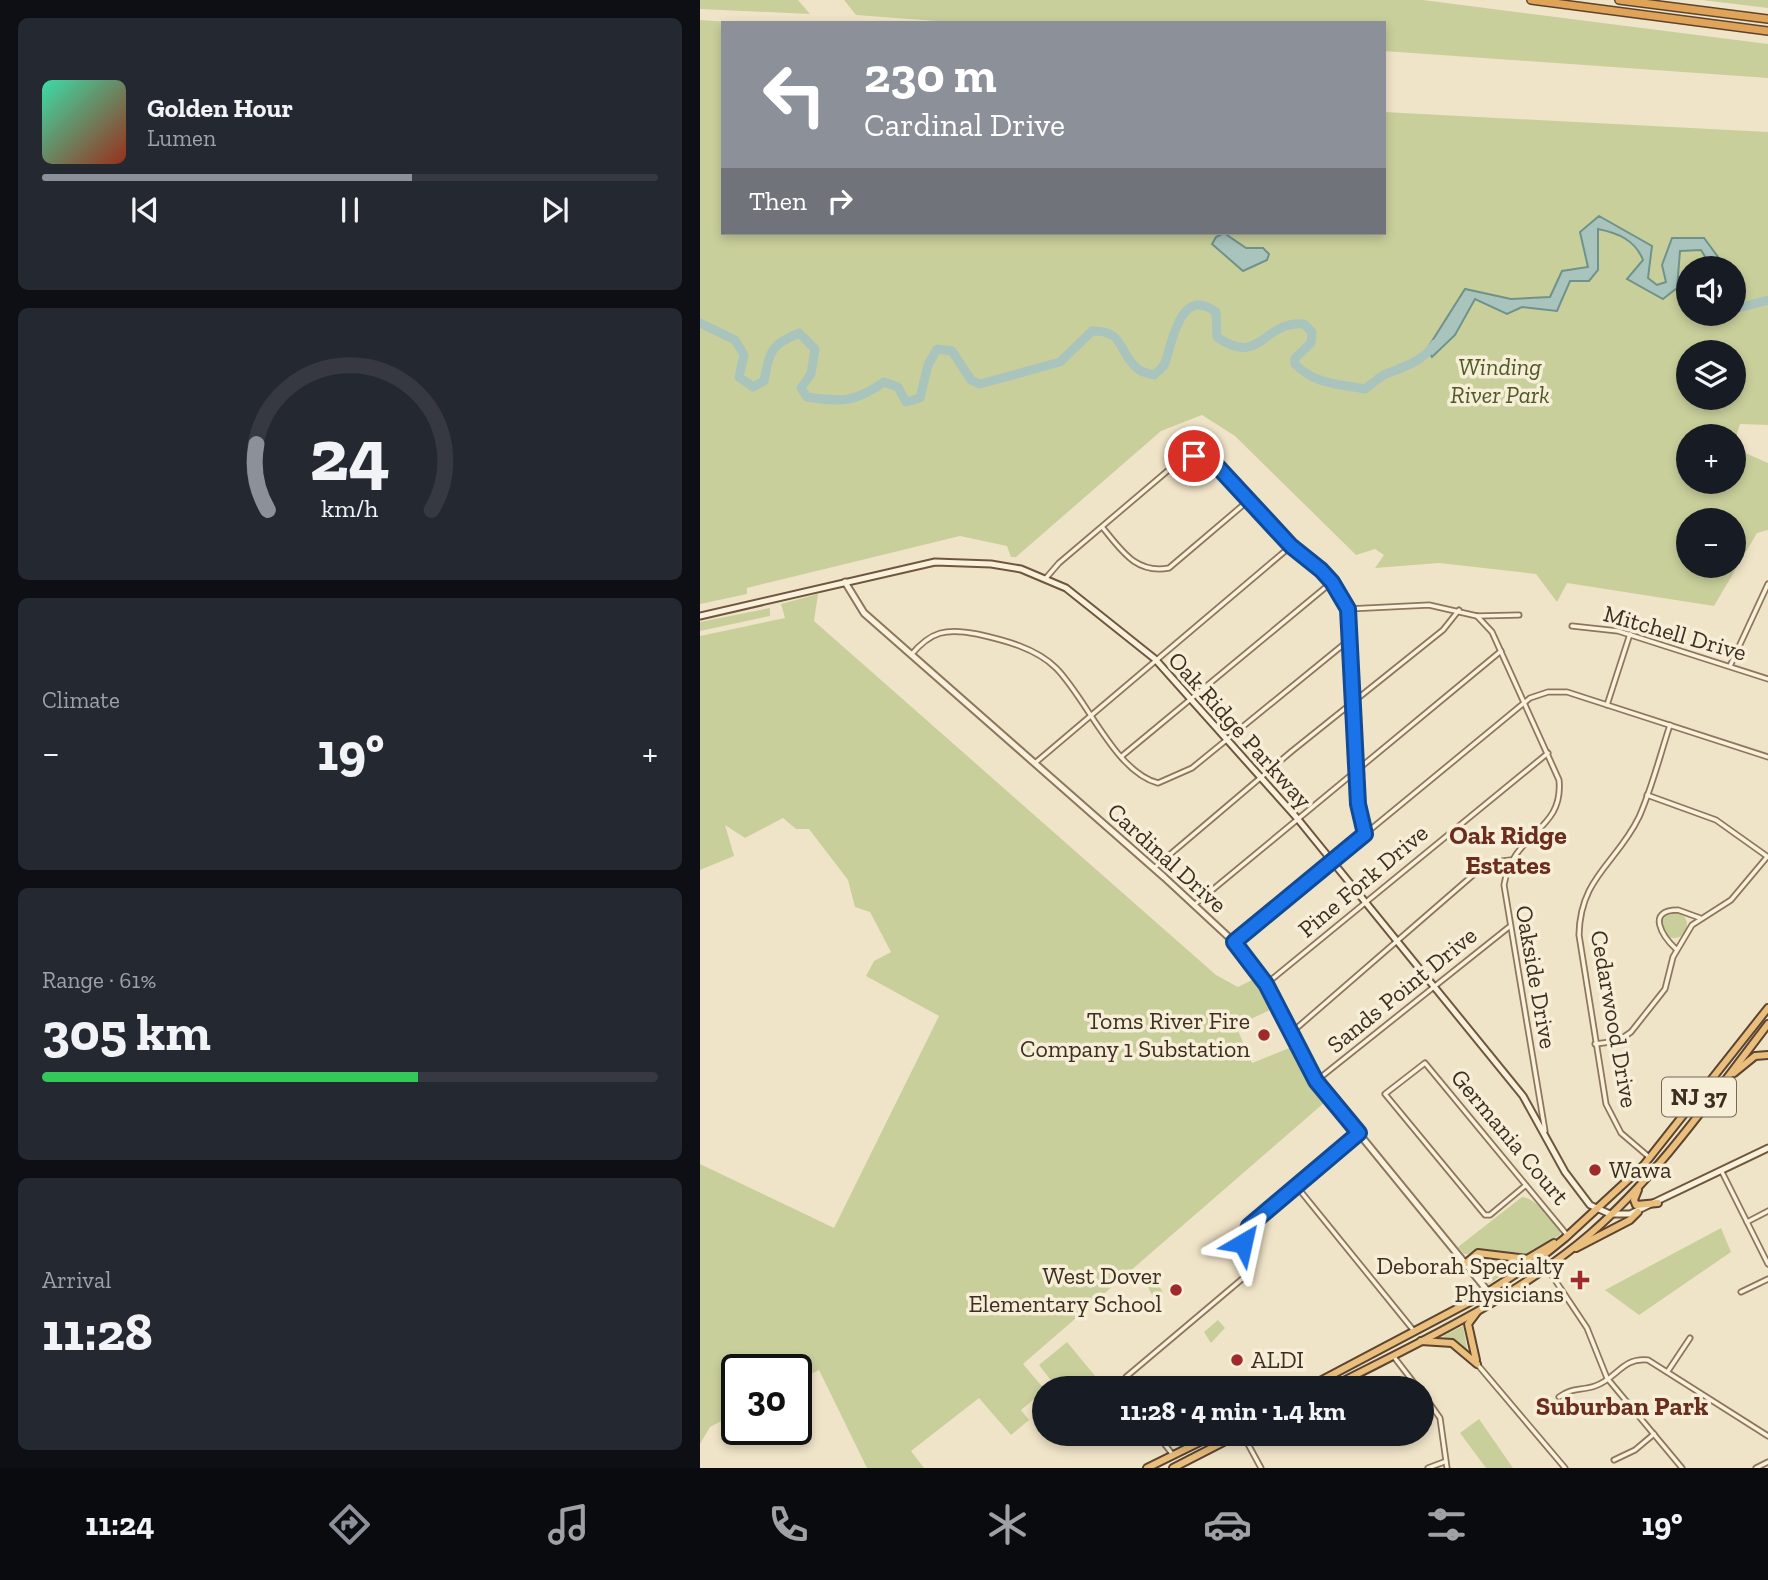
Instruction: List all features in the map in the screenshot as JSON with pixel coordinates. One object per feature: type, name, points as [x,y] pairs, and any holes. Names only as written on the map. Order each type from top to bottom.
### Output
[{"type":"highway","points":[[1531,0],[1768,31]]},
{"type":"highway","points":[[1619,0],[1768,19]]},
{"type":"highway","name":"NJ 37","points":[[1329,1376],[1489,1291],[1567,1237],[1650,1158],[1768,1008]]},
{"type":"highway","name":"NJ 37","points":[[1353,1376],[1495,1300],[1568,1252],[1642,1182],[1768,1024]]},
{"type":"highway","points":[[1722,1084],[1755,1056],[1768,1055]]},
{"type":"highway","points":[[1642,1182],[1634,1203],[1643,1206],[1658,1203]]},
{"type":"highway","points":[[1568,1252],[1630,1220],[1638,1212]]},
{"type":"highway","points":[[1466,1263],[1478,1254],[1527,1259],[1567,1237]]},
{"type":"highway","points":[[1477,1364],[1468,1325],[1481,1308]]},
{"type":"highway","points":[[1420,1342],[1452,1343],[1477,1364]]},
{"type":"highway","points":[[1147,1468],[1191,1446]]},
{"type":"highway","points":[[1174,1468],[1217,1446]]},
{"type":"main road","name":"Oak Ridge Parkway","points":[[700,616],[909,566],[965,560],[1021,569],[1046,578],[1085,601],[1155,659],[1297,818],[1523,1096],[1545,1131],[1565,1172],[1590,1205],[1598,1210]]},
{"type":"main road","name":"Cardinal Drive","points":[[845,582],[864,612],[1234,942],[1266,984],[1316,1081],[1495,1300]]},
{"type":"main road","points":[[1598,1210],[1610,1214],[1638,1212],[1768,1149]]},
{"type":"street","points":[[1046,578],[1059,563],[1188,456],[1201,457],[1217,466],[1291,546],[1332,582],[1348,609],[1358,804],[1365,834]]},
{"type":"street","points":[[1103,527],[1133,561],[1148,569],[1169,568],[1249,499]]},
{"type":"street","points":[[1034,764],[1090,713],[1291,546]]},
{"type":"street","points":[[1122,756],[1332,582]]},
{"type":"street","points":[[1730,667],[1768,584]]},
{"type":"street","points":[[1348,609],[1429,605],[1477,616],[1519,615]]},
{"type":"street","points":[[1154,869],[1261,777],[1451,623],[1459,610]]},
{"type":"street","name":"Oakside Drive","points":[[1477,616],[1492,632],[1559,780],[1559,802],[1551,819],[1527,838],[1511,860],[1504,885],[1545,1131]]},
{"type":"street","name":"Mitchell Drive","points":[[1572,626],[1630,634],[1768,679]]},
{"type":"street","points":[[912,655],[924,640],[944,630],[989,637],[1018,646],[1056,668],[1122,756],[1144,778],[1165,782],[1184,774],[1349,640]]},
{"type":"street","points":[[1607,705],[1630,634]]},
{"type":"street","points":[[1194,905],[1356,768],[1501,651]]},
{"type":"street","points":[[1234,942],[1525,703],[1544,693],[1558,691],[1607,705],[1768,757]]},
{"type":"street","name":"Cedarwood Drive","points":[[1650,1158],[1621,1133],[1611,1116],[1595,1044],[1579,935],[1580,912],[1596,875],[1630,831],[1647,795],[1670,725]]},
{"type":"street","name":"Pine Fork Drive","points":[[1266,984],[1548,753]]},
{"type":"street","points":[[1595,1044],[1618,1041],[1631,1032],[1665,989],[1676,950],[1700,918],[1731,900],[1768,857],[1716,820],[1647,795]]},
{"type":"street","points":[[1292,1033],[1480,869],[1493,862],[1511,860]]},
{"type":"street","points":[[1676,950],[1660,932],[1659,922],[1662,916],[1678,910],[1700,918]]},
{"type":"street","name":"Sands Point Drive","points":[[1316,1081],[1510,926]]},
{"type":"street","name":"Germania Court","points":[[1526,1185],[1487,1215],[1385,1094],[1424,1062],[1526,1185],[1567,1237]]},
{"type":"street","points":[[1127,1376],[1240,1283],[1249,1269],[1244,1235],[1359,1133]]},
{"type":"street","points":[[1722,1172],[1768,1264]]},
{"type":"street","points":[[1297,1188],[1413,1331]]},
{"type":"street","points":[[1747,1222],[1768,1212]]},
{"type":"street","points":[[1247,1253],[1254,1247],[1259,1219]]},
{"type":"street","points":[[1547,1268],[1587,1328],[1607,1378],[1682,1468]]},
{"type":"street","points":[[1741,1292],[1768,1279]]},
{"type":"street","points":[[1668,1371],[1690,1338]]},
{"type":"street","points":[[1393,1355],[1409,1376]]},
{"type":"street","points":[[1559,1397],[1570,1389],[1595,1386],[1625,1363],[1636,1359],[1651,1361],[1768,1436]]},
{"type":"street","points":[[1477,1364],[1565,1468]]},
{"type":"street","points":[[1434,1411],[1442,1422],[1444,1462],[1447,1468]]},
{"type":"street","points":[[1614,1460],[1635,1450],[1654,1434]]},
{"type":"street","points":[[1166,1446],[1173,1455]]},
{"type":"street","points":[[1249,1446],[1261,1468]]},
{"type":"street","points":[[1428,1468],[1444,1462]]},
{"type":"street","points":[[1756,1468],[1768,1462]]},
{"type":"green space","points":[[700,0],[798,0],[810,14],[700,9]]},
{"type":"green space","points":[[844,0],[1423,0],[1768,44],[1768,78],[1386,51],[1386,21],[937,21],[856,15]]},
{"type":"green space","points":[[1702,0],[1768,0],[1768,8]]},
{"type":"green space","name":"Winding River Park","points":[[700,20],[721,22],[721,235],[1386,235],[1386,112],[1768,132],[1768,425],[1676,424],[1676,494],[1746,494],[1746,453],[1768,463],[1768,530],[1757,533],[1746,552],[1746,508],[1676,508],[1676,578],[1730,578],[1714,606],[1567,583],[1557,602],[1536,574],[1439,563],[1375,568],[1384,555],[1375,549],[1356,555],[1235,436],[1202,415],[1161,431],[1016,557],[1011,557],[1007,546],[960,536],[747,588],[747,594],[700,604]]},
{"type":"green space","points":[[818,594],[814,621],[1216,975],[1238,987],[1256,978],[1274,1008],[1236,1026],[1252,1063],[1292,1047],[1307,1081],[1325,1102],[1023,1364],[1033,1376],[1032,1401],[1021,1410],[1029,1420],[1011,1435],[979,1398],[911,1451],[924,1468],[867,1468],[819,1370],[812,1374],[812,1354],[721,1354],[721,1421],[710,1427],[700,1444],[700,1164],[834,1228],[939,1016],[866,976],[874,961],[891,952],[870,912],[855,907],[848,880],[809,829],[796,829],[783,818],[745,838],[725,825],[734,856],[700,870],[700,636],[785,618],[781,604]]},
{"type":"green space","points":[[770,608],[770,616],[700,631],[700,622]]},
{"type":"green space","points":[[1674,912],[1683,916],[1687,925],[1683,934],[1674,938],[1665,934],[1661,925],[1665,916]]},
{"type":"green space","points":[[1522,1197],[1533,1201],[1543,1210],[1561,1230],[1560,1235],[1526,1256],[1464,1254],[1458,1247]]},
{"type":"green space","points":[[1721,1228],[1731,1252],[1639,1315],[1605,1290]]},
{"type":"green space","points":[[1481,1256],[1519,1263],[1489,1284],[1474,1266],[1474,1259]]},
{"type":"green space","points":[[1151,1270],[1163,1293],[1153,1297],[1142,1275]]},
{"type":"green space","points":[[1218,1320],[1225,1328],[1211,1343],[1204,1332]]},
{"type":"green space","points":[[1463,1326],[1467,1348],[1466,1350],[1443,1336]]},
{"type":"green space","points":[[1067,1342],[1095,1376],[1048,1376],[1039,1365]]},
{"type":"green space","points":[[1479,1419],[1513,1468],[1486,1468],[1460,1433]]},
{"type":"water","points":[[1599,216],[1652,246],[1648,278],[1657,285],[1666,282],[1662,265],[1672,238],[1704,238],[1717,256],[1705,256],[1701,250],[1680,251],[1680,256],[1676,256],[1676,289],[1663,299],[1627,279],[1643,260],[1631,242],[1619,235],[1598,229],[1598,270],[1589,281],[1570,281],[1557,311],[1522,307],[1507,314],[1475,299],[1455,335],[1432,357],[1427,349],[1465,289],[1511,299],[1550,297],[1562,271],[1588,267],[1580,232]]},
{"type":"water","points":[[1227,235],[1246,248],[1263,248],[1269,254],[1267,260],[1243,271],[1212,244],[1216,237]]},
{"type":"waterway","points":[[1746,306],[1768,300]]},
{"type":"waterway","points":[[700,323],[735,340],[744,355],[739,377],[753,387],[764,381],[773,350],[782,341],[799,333],[815,349],[811,374],[801,388],[807,397],[830,400],[856,397],[884,382],[898,387],[906,402],[920,398],[928,365],[937,349],[952,351],[971,380],[980,384],[1060,362],[1092,331],[1110,334],[1116,338],[1138,369],[1154,375],[1165,363],[1180,320],[1186,311],[1194,306],[1204,306],[1216,312],[1217,337],[1243,347],[1262,341],[1279,329],[1304,324],[1312,332],[1311,343],[1295,358],[1295,364],[1310,376],[1365,389],[1385,374],[1419,359],[1435,344]]},
{"type":"place","name":"Toms River Fire Company 1 Substation","points":[[1264,1035]]},
{"type":"place","name":"Wawa","points":[[1595,1170]]},
{"type":"place","name":"Deborah Specialty Physicians","points":[[1580,1280]]},
{"type":"place","name":"West Dover Elementary School","points":[[1176,1290]]},
{"type":"place","name":"ALDI","points":[[1237,1360]]},
{"type":"district","name":"Oak Ridge Estates","points":[[1508,850]]},
{"type":"district","name":"Suburban Park","points":[[1622,1406]]},
{"type":"route","points":[[1194,456],[1217,466],[1291,546],[1332,582],[1348,609],[1358,804],[1365,834],[1234,942],[1266,984],[1316,1081],[1359,1133],[1249,1226],[1243,1243]]}]
